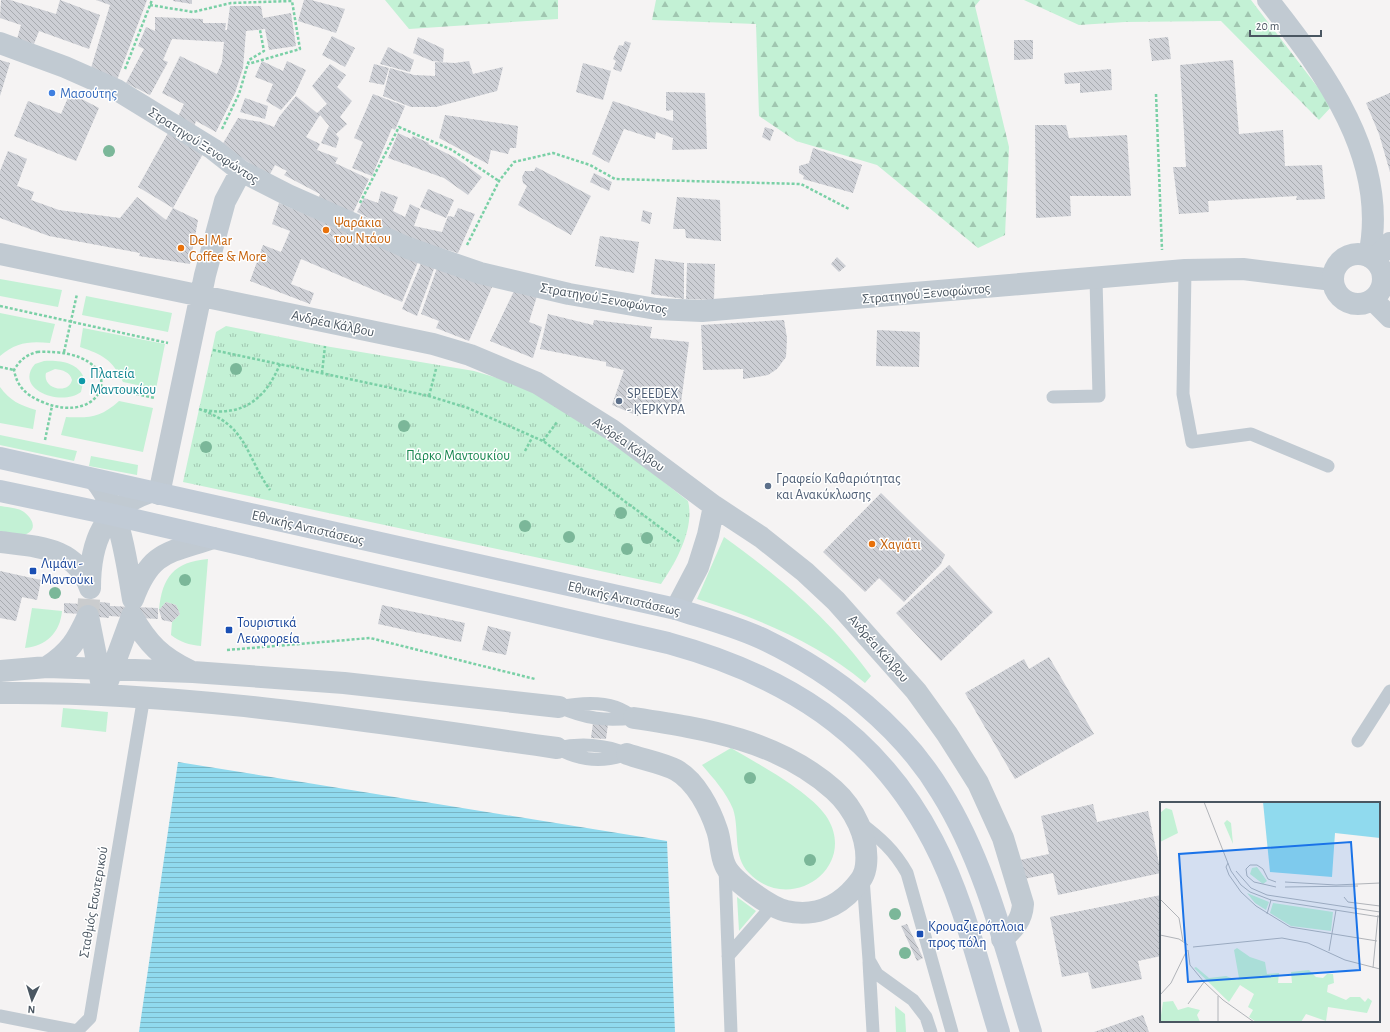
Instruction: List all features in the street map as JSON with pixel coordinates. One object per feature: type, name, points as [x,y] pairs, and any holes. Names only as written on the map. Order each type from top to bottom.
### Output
[{"type":"main road","name":"Εθνικής Αντιστάσεως","points":[[0,458],[676,609],[766,640],[794,654],[843,687],[864,704],[912,750],[941,792],[962,832],[980,872],[1030,1032]]},
{"type":"main road","points":[[0,491],[114,515],[702,652],[747,669],[807,701],[834,720],[876,760],[908,798],[920,818],[933,842],[955,895],[999,1032]]},
{"type":"street","points":[[1268,0],[1345,100],[1366,138],[1376,172],[1380,197],[1379,227],[1372,258]]},
{"type":"street","name":"Στρατηγού Ξενοφώντος","points":[[0,43],[65,67],[117,90],[213,149],[241,171],[350,224],[458,266],[508,280],[606,301],[656,309],[689,310],[753,307],[1096,279],[1185,270],[1243,269],[1333,280]]},
{"type":"street","points":[[48,667],[62,657],[72,647],[89,601],[90,564],[94,548],[105,525],[130,500],[154,493],[200,295],[225,201],[241,171]]},
{"type":"street","points":[[1372,258],[1390,243]]},
{"type":"street","name":"Ανδρέα Κάλβου","points":[[0,254],[433,344],[470,355],[537,383],[612,430],[714,506],[761,537],[805,572],[836,602],[916,691],[947,734],[978,783],[1003,838],[1022,897],[1022,911],[1020,918],[1013,929],[1002,939]]},
{"type":"street","points":[[1355,254],[1372,258],[1380,266],[1384,281],[1379,295],[1366,304],[1351,304],[1338,295],[1333,280],[1337,266],[1341,260],[1355,254]]},
{"type":"street","points":[[1373,300],[1390,318]]},
{"type":"street","points":[[95,480],[105,493],[122,538],[132,607],[145,639],[172,662],[193,672]]},
{"type":"street","points":[[676,609],[698,566],[708,534],[714,506]]},
{"type":"street","points":[[105,668],[132,607],[144,573],[160,557],[171,551],[213,538]]},
{"type":"street","points":[[3,545],[59,552],[71,559],[83,572],[105,668],[104,694]]},
{"type":"street","points":[[4,668],[105,668],[193,672],[344,683],[559,707]]},
{"type":"street","points":[[0,693],[144,696],[341,717],[557,748]]},
{"type":"street","points":[[626,754],[676,770],[692,784],[706,805],[717,830],[725,866],[749,890],[772,906],[786,911],[804,913],[826,909],[838,904],[846,898],[863,878],[867,853],[857,820],[848,805],[834,790],[804,768],[772,750],[748,740],[692,727],[634,718]]},
{"type":"lane","points":[[1185,270],[1182,394],[1192,442],[1251,434],[1328,466]]},
{"type":"lane","points":[[1053,397],[1099,396],[1096,279]]},
{"type":"lane","points":[[1358,741],[1390,692]]},
{"type":"lane","name":"Σταθμός Εσωτερικού","points":[[0,1016],[77,1031],[90,1018],[144,696]]},
{"type":"lane","points":[[559,707],[581,702],[616,707],[628,712],[634,718]]},
{"type":"lane","points":[[557,748],[572,756],[595,759],[610,760],[626,754]]},
{"type":"lane","points":[[857,820],[883,840],[897,855],[907,873],[952,1032]]},
{"type":"lane","points":[[725,866],[731,1032]]},
{"type":"lane","points":[[863,878],[873,1032]]},
{"type":"lane","points":[[728,956],[772,906]]},
{"type":"lane","points":[[869,960],[878,974],[913,1000],[926,1017],[931,1032]]},
{"type":"lane","points":[[926,1017],[946,1013]]},
{"type":"path","points":[[117,90],[152,0]]},
{"type":"path","points":[[150,6],[193,12],[231,3],[292,1],[300,50],[248,64]]},
{"type":"path","points":[[213,149],[239,94],[249,60],[264,50],[260,30]]},
{"type":"path","points":[[1156,94],[1163,272]]},
{"type":"path","points":[[350,224],[369,182],[399,127],[452,150],[499,181]]},
{"type":"path","points":[[458,266],[499,181],[514,162],[553,153],[590,165],[614,179],[801,184],[849,209]]},
{"type":"path","points":[[64,352],[77,291]]},
{"type":"path","points":[[0,306],[169,343]]},
{"type":"path","points":[[322,372],[325,346]]},
{"type":"path","points":[[208,349],[322,372],[429,396],[468,408],[542,441],[680,542]]},
{"type":"path","points":[[37,352],[64,352],[88,361],[96,368],[102,377],[102,387],[98,396],[90,402],[80,406],[52,406],[27,394],[20,386],[14,370],[19,362],[27,355],[37,352]]},
{"type":"path","points":[[270,490],[261,477],[243,442],[232,426],[216,415],[196,408],[215,412],[245,406],[262,396],[275,377],[280,364]]},
{"type":"path","points":[[0,367],[14,370]]},
{"type":"path","points":[[429,396],[437,368]]},
{"type":"path","points":[[102,387],[156,398]]},
{"type":"path","points":[[45,440],[52,406]]},
{"type":"path","points":[[542,441],[560,418]]},
{"type":"path","points":[[525,451],[532,436]]},
{"type":"green space","points":[[385,0],[558,0],[558,19],[409,29]]},
{"type":"green space","points":[[656,0],[980,0],[975,6],[1009,147],[1005,235],[978,248],[877,165],[796,141],[759,116],[756,24],[652,20]]},
{"type":"green space","points":[[1024,0],[1251,0],[1332,106],[1319,120],[1221,21],[1125,22],[1079,25]]},
{"type":"green space","points":[[0,279],[62,290],[58,307],[0,296]]},
{"type":"green space","points":[[86,296],[172,313],[168,332],[82,315]]},
{"type":"green space","points":[[0,313],[55,324],[50,343],[36,342],[18,345],[0,356]]},
{"type":"green space","name":"Πάρκο Μαντουκίου","points":[[226,326],[325,346],[474,371],[504,380],[533,392],[617,445],[688,501],[689,522],[683,545],[673,566],[661,584],[183,482],[216,332]]},
{"type":"green space","points":[[83,328],[165,344],[156,389],[123,382],[111,363],[101,356],[80,347]]},
{"type":"green space","points":[[44,361],[56,361],[73,365],[84,378],[81,392],[72,396],[62,397],[42,393],[35,388],[30,381],[30,373],[35,364]],"holes":[[[55,369],[66,372],[70,375],[72,380],[70,385],[61,389],[48,383],[46,373]]]},
{"type":"green space","points":[[0,387],[16,402],[36,410],[33,429],[0,423]]},
{"type":"green space","points":[[119,401],[153,408],[143,452],[61,435],[66,417],[94,416],[106,411]]},
{"type":"green space","points":[[0,435],[77,451],[74,461],[0,445]]},
{"type":"green space","points":[[91,456],[138,465],[137,475],[89,466]]},
{"type":"green space","points":[[0,506],[24,512],[33,523],[33,527],[29,533],[25,535],[12,536],[0,533]]},
{"type":"green space","points":[[724,537],[766,568],[804,600],[855,655],[871,676],[865,683],[827,655],[806,643],[742,614],[697,599]]},
{"type":"green space","points":[[208,559],[201,646],[193,645],[178,640],[171,635],[172,622],[180,614],[176,605],[166,602],[159,610],[161,598],[167,580],[178,568],[196,561]]},
{"type":"green space","points":[[32,608],[62,611],[61,619],[51,637],[33,647],[25,648]]},
{"type":"green space","points":[[63,708],[108,712],[106,732],[61,727]]},
{"type":"green space","points":[[731,748],[798,789],[821,809],[828,819],[835,837],[834,854],[826,869],[814,880],[799,888],[782,889],[765,885],[749,873],[744,866],[738,851],[733,809],[723,791],[702,765]]},
{"type":"green space","points":[[737,897],[756,911],[739,931]]},
{"type":"green space","points":[[895,1006],[905,1014],[906,1032],[896,1032]]},
{"type":"water","points":[[178,762],[667,841],[675,1032],[139,1032]]},
{"type":"building","points":[[1,0],[10,0],[56,14],[60,0],[100,15],[89,49],[39,31],[34,44],[17,39],[21,25],[0,18]]},
{"type":"building","points":[[96,0],[147,0],[117,80],[91,68],[110,5]]},
{"type":"building","points":[[192,0],[192,4],[173,1]]},
{"type":"building","points":[[304,0],[311,0],[345,9],[336,33],[298,21]]},
{"type":"building","points":[[230,6],[261,6],[263,18],[291,13],[296,46],[269,50],[265,29],[246,31],[243,68],[235,93],[216,132],[196,121],[194,127],[177,119],[184,104],[162,93],[180,56],[217,74],[222,62],[224,42],[172,39],[163,60],[168,62],[150,95],[126,83],[144,49],[138,46],[146,27],[155,31],[155,17],[203,19],[203,23],[226,23],[225,30],[227,30]]},
{"type":"building","points":[[332,36],[355,48],[345,67],[322,55]]},
{"type":"building","points":[[418,37],[444,49],[443,62],[432,61],[413,53]]},
{"type":"building","points":[[1168,37],[1171,59],[1152,61],[1149,39]]},
{"type":"building","points":[[1014,40],[1033,40],[1033,59],[1014,60]]},
{"type":"building","points":[[625,41],[631,43],[621,72],[613,69],[616,61],[613,59],[619,45],[623,46]]},
{"type":"building","points":[[388,47],[414,60],[410,72],[380,64]]},
{"type":"building","points":[[0,60],[10,63],[0,96]]},
{"type":"building","points":[[1233,60],[1239,134],[1283,130],[1285,166],[1322,165],[1325,199],[1296,200],[1297,196],[1208,201],[1209,212],[1179,214],[1173,167],[1186,167],[1180,65]]},
{"type":"building","points":[[262,61],[283,71],[287,61],[306,70],[295,94],[281,110],[266,101],[273,84],[255,77]]},
{"type":"building","points":[[469,61],[473,74],[503,67],[497,91],[436,107],[411,107],[383,96],[390,68],[414,75],[435,76],[435,62],[455,63]]},
{"type":"building","points":[[583,63],[611,71],[603,100],[576,92]]},
{"type":"building","points":[[330,64],[346,75],[337,87],[352,101],[340,117],[347,124],[336,134],[320,115],[306,137],[320,144],[317,150],[338,158],[335,163],[369,179],[351,217],[317,201],[320,194],[284,175],[287,171],[275,165],[269,176],[222,145],[238,118],[261,122],[274,127],[279,117],[296,96],[317,113],[327,104],[312,86]]},
{"type":"building","points":[[374,64],[389,68],[384,85],[369,82]]},
{"type":"building","points":[[1111,69],[1112,90],[1080,93],[1080,83],[1065,84],[1064,73]]},
{"type":"building","points":[[666,92],[705,93],[707,149],[672,150],[673,138],[656,132],[655,139],[624,129],[609,163],[592,154],[613,101],[673,121],[673,110],[666,111]]},
{"type":"building","points":[[70,93],[99,108],[76,161],[14,136],[28,101],[61,114]]},
{"type":"building","points":[[1390,93],[1390,172],[1379,134],[1366,103]]},
{"type":"building","points":[[373,94],[405,106],[395,130],[392,128],[372,176],[352,168],[363,142],[354,138]]},
{"type":"building","points":[[245,98],[268,106],[265,119],[240,112]]},
{"type":"building","points":[[445,115],[518,126],[516,148],[510,148],[508,154],[491,150],[488,164],[439,138]]},
{"type":"building","points":[[1035,125],[1066,125],[1069,138],[1127,135],[1131,196],[1070,196],[1071,216],[1036,218]]},
{"type":"building","points":[[329,126],[339,138],[336,148],[321,143]]},
{"type":"building","points":[[765,127],[774,130],[770,141],[762,137]]},
{"type":"building","points":[[168,133],[204,152],[173,208],[138,187]]},
{"type":"building","points":[[398,133],[411,139],[413,136],[429,143],[428,144],[456,158],[482,177],[468,195],[444,178],[388,158]]},
{"type":"building","points":[[813,148],[862,165],[853,193],[803,179],[804,176],[799,173],[799,166],[809,163]]},
{"type":"building","points":[[8,151],[27,159],[17,186],[34,192],[31,200],[59,210],[120,218],[137,197],[166,220],[173,208],[198,220],[190,264],[139,256],[140,253],[49,236],[0,218],[0,171]]},
{"type":"building","points":[[536,167],[591,196],[571,235],[518,205],[527,186],[523,183],[522,177],[525,171],[534,171]]},
{"type":"building","points":[[594,173],[612,182],[609,191],[590,182]]},
{"type":"building","points":[[428,189],[454,200],[446,218],[420,207]]},
{"type":"building","points":[[381,191],[398,197],[393,211],[405,217],[410,204],[420,209],[414,226],[442,232],[448,216],[454,217],[458,208],[475,214],[458,253],[409,239],[357,212],[364,198],[378,203]]},
{"type":"building","points":[[677,197],[720,200],[721,241],[686,238],[685,229],[673,229]]},
{"type":"building","points":[[279,203],[418,262],[402,302],[301,259],[291,284],[314,293],[310,304],[250,281],[263,245],[281,252],[290,231],[272,224]]},
{"type":"building","points":[[643,210],[652,213],[650,224],[641,221]]},
{"type":"building","points":[[600,236],[639,242],[634,273],[595,266]]},
{"type":"building","points":[[837,257],[846,266],[839,272],[831,264]]},
{"type":"building","points":[[655,259],[684,263],[684,299],[651,294]]},
{"type":"building","points":[[422,261],[435,266],[417,316],[402,309]]},
{"type":"building","points":[[687,263],[715,264],[714,300],[686,299]]},
{"type":"building","points":[[437,268],[492,287],[469,341],[436,328],[439,321],[421,314]]},
{"type":"building","points":[[514,291],[537,296],[529,322],[542,327],[533,358],[490,341]]},
{"type":"building","points":[[548,314],[593,325],[594,320],[652,327],[650,338],[689,342],[680,410],[643,402],[638,416],[612,405],[624,370],[606,366],[606,362],[540,349]]},
{"type":"building","points":[[784,320],[787,338],[786,357],[777,369],[768,375],[743,379],[743,369],[703,370],[701,325]]},
{"type":"building","points":[[877,330],[920,332],[919,367],[876,366]]},
{"type":"building","points":[[881,493],[945,555],[941,564],[904,602],[879,578],[865,592],[823,552]]},
{"type":"building","points":[[949,565],[993,612],[941,661],[896,613]]},
{"type":"building","points":[[0,571],[41,580],[37,600],[22,597],[16,621],[0,618]]},
{"type":"building","points":[[100,602],[110,603],[110,606],[158,608],[158,619],[109,616],[109,618],[99,617],[99,615],[64,613],[64,603],[99,605]]},
{"type":"building","points":[[166,602],[176,605],[180,614],[172,622],[162,620],[159,610]]},
{"type":"building","points":[[382,605],[465,623],[461,642],[378,624]]},
{"type":"building","points":[[488,626],[511,632],[506,655],[482,650]]},
{"type":"building","points":[[1049,657],[1094,734],[1015,779],[965,693],[1024,659],[1029,669]]},
{"type":"building","points":[[593,723],[608,724],[606,739],[591,738]]},
{"type":"building","points":[[1093,804],[1097,822],[1148,811],[1160,873],[1058,895],[1053,873],[1024,879],[1020,860],[1049,854],[1041,816]]},
{"type":"building","points":[[1160,895],[1160,956],[1138,961],[1142,979],[1092,989],[1088,972],[1062,977],[1050,917]]},
{"type":"building","points":[[907,924],[923,958],[917,961],[901,926]]},
{"type":"building","points":[[1143,1015],[1149,1032],[1094,1032]]},
{"type":"tunnel","points":[[88,616],[89,599]]},
{"type":"place","name":"Μασούτης","points":[[52,93]]},
{"type":"place","name":"Ψαράκια του Ντάου","points":[[326,230]]},
{"type":"place","name":"Del Mar Coffee & More","points":[[181,248]]},
{"type":"place","name":"Πλατεία Μαντουκίου","points":[[82,381]]},
{"type":"place","name":"SPEEDEX - ΚΕΡΚΥΡΑ","points":[[619,401]]},
{"type":"place","name":"Γραφείο Καθαριότητας και Ανακύκλωσης","points":[[768,486]]},
{"type":"place","name":"Χαγιάτι","points":[[872,544]]},
{"type":"place","name":"Λιμάνι - Μαντούκι","points":[[33,571]]},
{"type":"place","name":"Τουριστικά Λεωφορεία","points":[[229,630]]},
{"type":"place","name":"Κρουαζιερόπλοια προς πόλη","points":[[920,934]]}]
